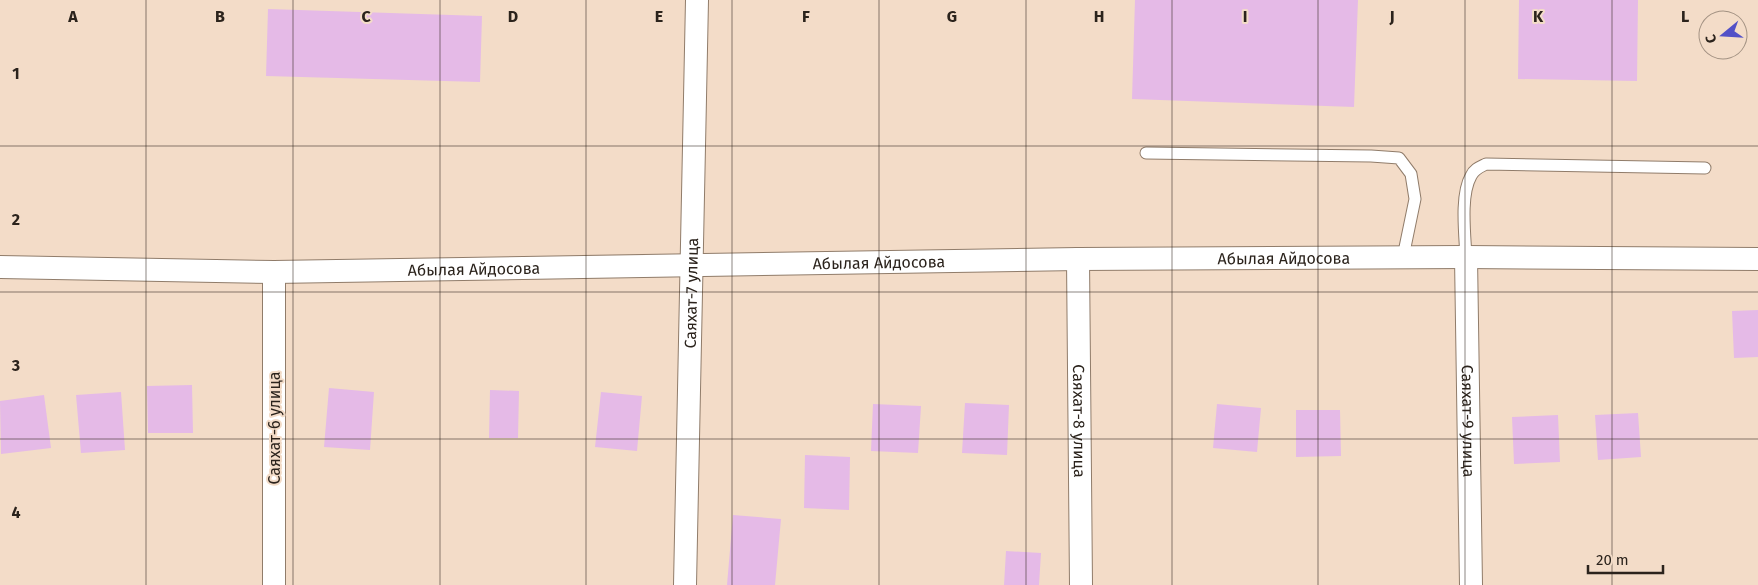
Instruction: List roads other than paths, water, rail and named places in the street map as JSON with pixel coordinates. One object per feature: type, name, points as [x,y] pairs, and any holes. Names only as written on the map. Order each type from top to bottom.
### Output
[{"type":"street","name":"Саяхат-7 улица","points":[[685,585],[697,0]]},
{"type":"street","name":"Абылая Айдосова","points":[[0,267],[274,272],[1078,259],[1403,257],[1758,258]]},
{"type":"street","name":"Саяхат-9 улица","points":[[1466,257],[1471,585]]},
{"type":"street","name":"Саяхат-8 улица","points":[[1078,259],[1081,585]]},
{"type":"street","name":"Саяхат-6 улица","points":[[274,272],[274,585]]},
{"type":"lane","points":[[1146,154],[1371,156],[1399,158],[1411,174],[1416,200],[1403,257]]},
{"type":"lane","points":[[1466,257],[1464,218],[1466,194],[1470,176],[1476,169],[1486,164],[1705,168]]}]
